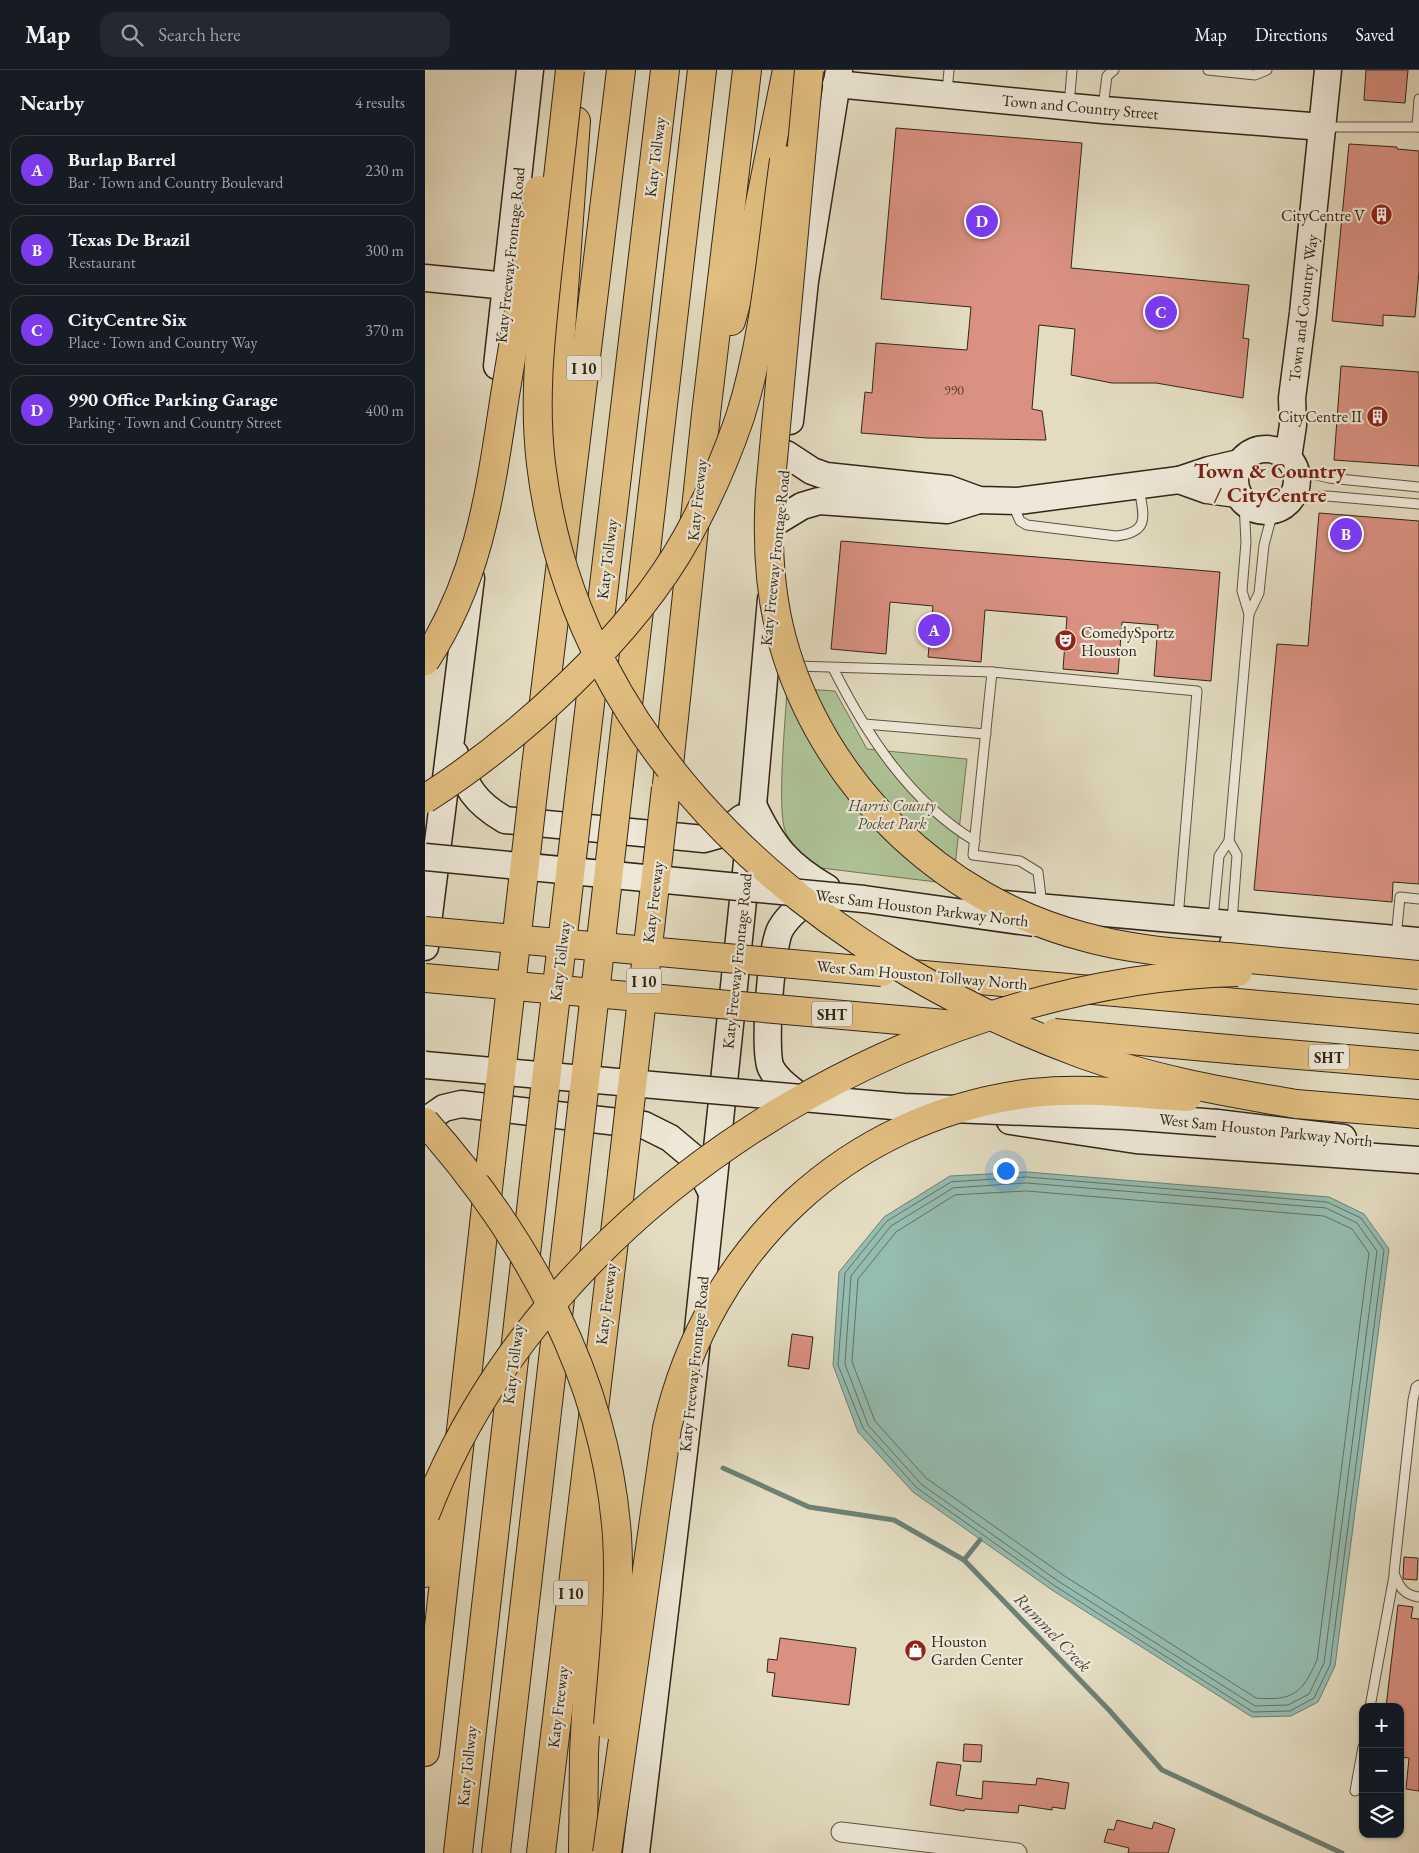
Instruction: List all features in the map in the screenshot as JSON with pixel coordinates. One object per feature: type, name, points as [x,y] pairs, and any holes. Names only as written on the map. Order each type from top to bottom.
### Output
[{"type":"highway","points":[[425,661],[461,596],[482,527],[560,70]]},
{"type":"highway","points":[[570,70],[537,367],[538,430],[541,465],[555,540],[583,626],[615,690],[645,737],[704,808],[767,870],[861,944],[935,989],[1022,1030],[1108,1063],[1172,1081],[1296,1104]]},
{"type":"highway","points":[[548,667],[555,414],[579,70]]},
{"type":"highway","name":"I 10","points":[[425,1752],[535,776],[621,70]]},
{"type":"highway","name":"Katy Tollway","points":[[458,1853],[536,1166],[665,70]]},
{"type":"highway","points":[[497,1853],[619,782],[703,70]]},
{"type":"highway","name":"Katy Freeway","points":[[541,1853],[667,788],[706,414],[747,70]]},
{"type":"highway","points":[[706,414],[750,252],[787,70]]},
{"type":"highway","points":[[425,799],[499,745],[593,660],[630,618],[662,576],[687,538],[724,459],[740,416],[752,371],[761,327],[797,70]]},
{"type":"highway","points":[[809,70],[770,491],[769,560],[777,614],[787,655],[805,703],[834,754],[869,802],[909,842],[935,864],[985,897],[1060,930],[1134,947],[1419,976]]},
{"type":"highway","name":"West Sam Houston Tollway North","points":[[425,931],[1419,1019]]},
{"type":"highway","points":[[425,1515],[457,1440],[475,1408],[555,1300],[621,1233],[679,1182],[754,1126],[830,1083],[894,1052],[982,1019],[1071,994],[1119,985],[1198,974],[1235,972],[1419,976]]},
{"type":"highway","name":"SHT","points":[[425,978],[1419,1065]]},
{"type":"highway","points":[[607,1853],[662,1458],[673,1403],[690,1352],[704,1322],[738,1265],[778,1218],[824,1177],[872,1145],[932,1117],[973,1104],[1034,1093],[1087,1091],[1419,1114]]},
{"type":"highway","points":[[425,1121],[465,1169],[498,1216],[542,1287],[577,1358],[598,1422],[614,1510],[618,1580],[617,1624],[596,1853]]},
{"type":"highway","points":[[583,1853],[585,1744],[596,1565],[602,1333]]},
{"type":"highway","points":[[425,1573],[469,1361]]},
{"type":"main road","name":"Katy Freeway Frontage Road","points":[[425,947],[429,853],[452,731],[507,286],[530,70]]},
{"type":"main road","name":"Town and Country Way","points":[[1292,464],[1292,398],[1328,70]]},
{"type":"main road","name":"Katy Freeway Frontage Road","points":[[636,1853],[693,1377],[753,805],[764,664],[805,281],[838,77]]},
{"type":"main road","name":"Town and Country Street","points":[[838,77],[948,83],[1069,107],[1323,127]]},
{"type":"main road","points":[[425,278],[507,286]]},
{"type":"main road","name":"Town and Country Way","points":[[1264,448],[1292,398]]},
{"type":"main road","points":[[1179,480],[1207,490],[1241,498],[1262,512],[1282,505],[1297,483],[1292,464],[1281,452],[1264,448],[1246,455],[1239,463],[1235,473],[1234,484],[1241,498]]},
{"type":"main road","points":[[786,454],[811,471],[826,476],[949,489],[979,500],[1011,501],[1179,480],[1239,463]]},
{"type":"main road","points":[[779,520],[803,506],[819,501],[947,510],[979,500]]},
{"type":"main road","points":[[425,799],[441,771],[452,731]]},
{"type":"main road","points":[[452,731],[455,754],[461,774],[474,797],[486,809],[505,820],[704,839],[722,834],[753,805],[768,836],[783,856],[800,872],[827,888]]},
{"type":"main road","points":[[429,853],[1407,940]]},
{"type":"main road","name":"West Sam Houston Parkway North","points":[[429,853],[864,899],[1109,934],[1419,960]]},
{"type":"main road","points":[[798,1094],[779,1080],[770,1067],[767,1046],[775,945],[781,928],[795,912],[827,888]]},
{"type":"main road","points":[[425,1060],[724,1084],[937,1111],[1136,1140],[1419,1160]]},
{"type":"main road","name":"West Sam Houston Parkway North","points":[[425,1065],[904,1107],[1126,1116],[1217,1123],[1419,1147]]},
{"type":"main road","points":[[712,1194],[743,1144],[766,1116],[798,1094]]},
{"type":"main road","points":[[425,1121],[444,1108],[461,1104],[644,1124],[670,1138],[695,1159],[712,1194]]},
{"type":"street","points":[[841,1832],[944,1849],[1017,1853]]},
{"type":"lane","points":[[1069,107],[1072,70]]},
{"type":"lane","points":[[1103,110],[1107,76],[1114,70]]},
{"type":"lane","points":[[1208,70],[1255,75],[1267,70]]},
{"type":"lane","points":[[1323,127],[1418,127],[1419,99]]},
{"type":"lane","points":[[1292,464],[1329,478],[1419,487]]},
{"type":"lane","points":[[1011,501],[1020,520],[1027,526],[1116,536],[1139,531],[1143,524],[1139,486]]},
{"type":"lane","points":[[1222,924],[1219,856],[1229,841],[1249,614],[1259,593],[1264,545],[1282,505],[1327,496],[1419,504]]},
{"type":"lane","points":[[1241,498],[1246,542],[1242,590],[1249,614]]},
{"type":"lane","points":[[764,664],[833,668],[992,672],[1197,692],[1177,920]]},
{"type":"lane","points":[[833,668],[864,724],[882,751],[925,802],[955,829],[975,841]]},
{"type":"lane","points":[[992,672],[973,855],[1020,862],[1038,872],[1042,908]]},
{"type":"lane","points":[[864,724],[986,734]]},
{"type":"lane","points":[[1222,924],[1237,855],[1229,841]]},
{"type":"lane","points":[[1407,940],[1400,897],[1419,899]]},
{"type":"lane","points":[[1371,1703],[1395,1573],[1413,1400],[1416,1387],[1419,1385]]},
{"type":"lane","points":[[1395,1573],[1398,1584],[1406,1594],[1419,1597]]},
{"type":"lane","points":[[1355,1791],[1363,1748]]},
{"type":"green space","name":"Harris County Pocket Park","points":[[787,688],[835,691],[867,749],[967,759],[953,884],[821,868],[797,848],[786,833],[782,806],[782,763]]},
{"type":"water","points":[[1027,1172],[1329,1197],[1364,1214],[1389,1249],[1335,1666],[1318,1702],[1291,1716],[1252,1717],[1052,1590],[913,1492],[858,1432],[833,1365],[839,1272],[884,1217],[950,1176]]},
{"type":"building","points":[[1366,70],[1408,70],[1405,103],[1364,100]]},
{"type":"building","points":[[896,128],[1082,143],[1071,268],[1249,285],[1243,338],[1249,339],[1243,398],[1156,383],[1112,383],[1071,375],[1075,329],[1039,325],[1032,409],[1042,411],[1046,440],[927,438],[861,433],[865,392],[872,393],[876,343],[967,350],[971,307],[881,299]]},
{"type":"building","name":"CityCentre V","points":[[1349,144],[1397,147],[1397,149],[1419,151],[1419,271],[1415,317],[1383,315],[1383,326],[1332,321]]},
{"type":"building","name":"CityCentre II","points":[[1341,366],[1419,372],[1419,466],[1334,460]]},
{"type":"building","points":[[1319,513],[1419,521],[1419,884],[1393,882],[1392,902],[1254,890],[1277,644],[1308,646]]},
{"type":"building","points":[[841,541],[1220,572],[1211,681],[1154,676],[1158,625],[1122,622],[1118,674],[1063,669],[1067,617],[985,610],[981,662],[928,657],[933,606],[890,602],[886,654],[831,649]]},
{"type":"building","points":[[792,1334],[813,1337],[809,1369],[788,1366]]},
{"type":"building","points":[[1404,1557],[1418,1558],[1417,1580],[1403,1579]]},
{"type":"building","points":[[1398,1605],[1413,1607],[1411,1618],[1419,1619],[1419,1791],[1406,1789],[1409,1758],[1404,1757],[1404,1703],[1386,1703]]},
{"type":"building","points":[[780,1638],[856,1648],[849,1705],[772,1696],[775,1673],[767,1672],[768,1659],[777,1660]]},
{"type":"building","points":[[964,1744],[982,1745],[981,1762],[963,1761]]},
{"type":"building","points":[[937,1762],[961,1765],[956,1795],[982,1799],[983,1781],[1036,1785],[1037,1778],[1069,1783],[1065,1809],[1052,1807],[1052,1810],[1019,1805],[1018,1813],[965,1809],[964,1811],[930,1805]]},
{"type":"building","points":[[1117,1820],[1152,1829],[1154,1822],[1175,1829],[1168,1853],[1128,1853],[1129,1848],[1104,1842],[1108,1829],[1114,1830]]},
{"type":"waterway","name":"Rummel Creek","points":[[723,1468],[809,1507],[894,1520],[964,1560],[1109,1710],[1162,1770],[1342,1853]]},
{"type":"waterway","points":[[964,1560],[980,1540]]},
{"type":"place","name":"CityCentre V","points":[[1381,215]]},
{"type":"place","name":"990 Office Parking Garage","points":[[982,221]]},
{"type":"place","name":"CityCentre Six","points":[[1161,312]]},
{"type":"place","name":"CityCentre II","points":[[1378,416]]},
{"type":"place","name":"Texas De Brazil","points":[[1346,534]]},
{"type":"place","name":"Burlap Barrel","points":[[934,630]]},
{"type":"place","name":"ComedySportz Houston","points":[[1065,641]]},
{"type":"place","name":"Houston Garden Center","points":[[915,1650]]},
{"type":"district","name":"Town & Country / CityCentre","points":[[1270,482]]}]
